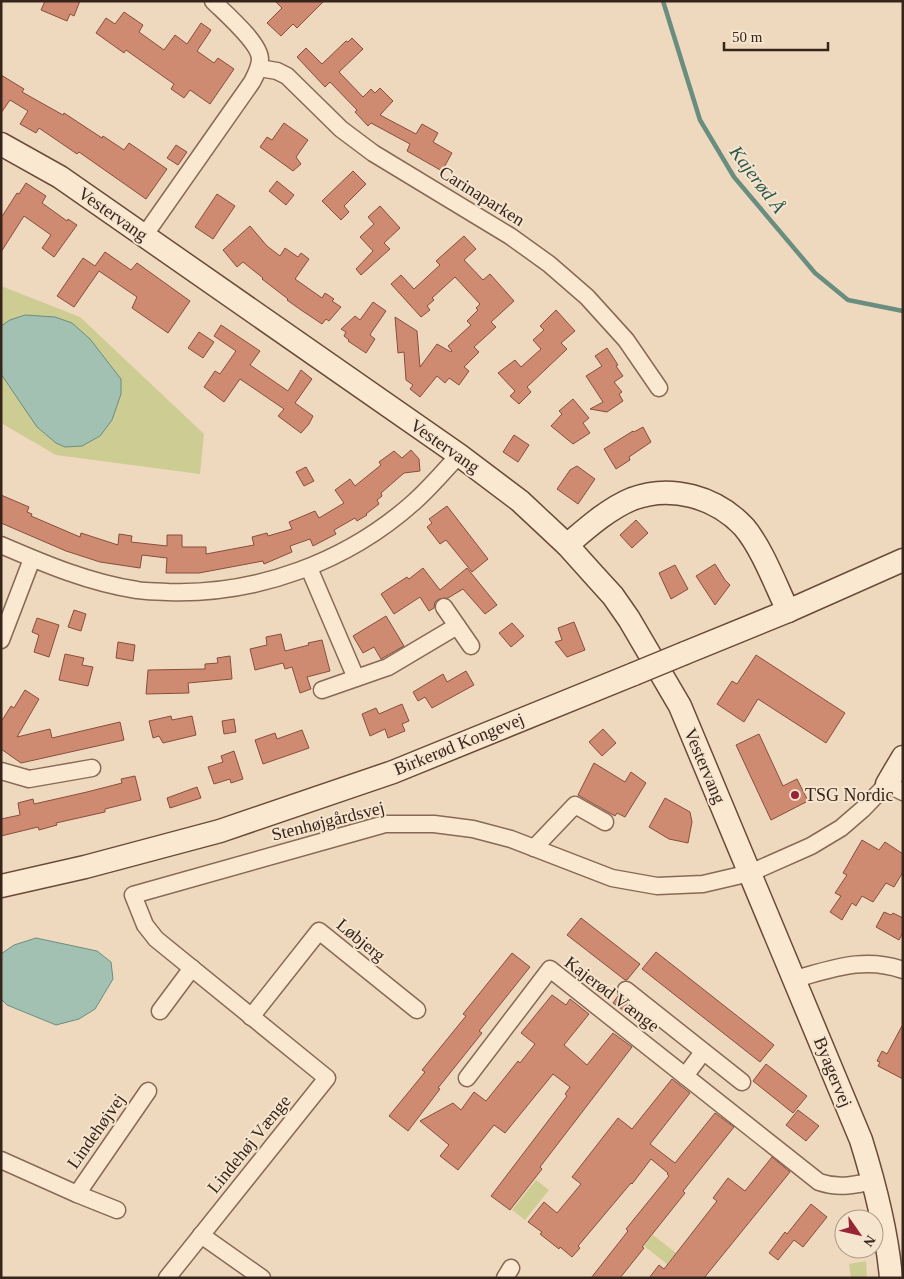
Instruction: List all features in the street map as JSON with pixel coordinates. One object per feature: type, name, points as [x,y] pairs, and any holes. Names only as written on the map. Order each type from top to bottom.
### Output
[{"type":"street","points":[[144,236],[252,82],[259,68],[260,57],[255,45],[213,1]]},
{"type":"street","name":"Carinaparken","points":[[259,68],[277,71],[287,76],[341,129],[374,153],[510,236],[549,264],[587,297],[626,340],[659,388]]},
{"type":"street","name":"Vestervang","points":[[1,144],[60,177],[459,455],[520,501],[567,545],[613,596],[653,658],[680,706],[750,873]]},
{"type":"street","points":[[1,545],[86,579],[139,591],[194,593],[247,586],[309,568],[366,539],[414,502],[459,455]]},
{"type":"street","points":[[567,545],[611,510],[633,499],[665,493],[681,494],[705,500],[726,511],[744,528],[758,548],[788,611]]},
{"type":"street","points":[[1,640],[32,559]]},
{"type":"street","name":"Birkerød Kongevej","points":[[1,886],[86,867],[220,831],[393,772],[788,611],[903,560]]},
{"type":"street","points":[[309,568],[356,678]]},
{"type":"street","points":[[444,607],[471,646]]},
{"type":"street","points":[[322,690],[388,667],[457,626]]},
{"type":"street","points":[[895,788],[903,758]]},
{"type":"street","points":[[1,771],[30,779],[92,768]]},
{"type":"street","name":"Stenhøjgårdsvej","points":[[192,968],[156,939],[146,925],[133,894],[385,824],[434,824],[473,830],[511,839],[612,878],[657,886],[703,884],[750,873],[810,846],[840,828],[863,809],[895,788]]},
{"type":"street","points":[[534,848],[575,804],[605,822]]},
{"type":"street","name":"Byagervej","points":[[750,873],[861,1140],[874,1181],[889,1253],[891,1278]]},
{"type":"street","name":"Løbjerg","points":[[251,1017],[318,931],[417,1010]]},
{"type":"street","points":[[795,979],[841,966],[869,963],[887,964],[903,970]]},
{"type":"street","points":[[160,1011],[192,968],[251,1017]]},
{"type":"street","name":"Kajerød Vænge","points":[[467,1078],[550,969],[819,1182],[831,1186],[844,1187],[874,1181]]},
{"type":"street","name":"Kajerød Vænge","points":[[626,990],[742,1082]]},
{"type":"street","name":"Lindehøj Vænge","points":[[167,1278],[327,1078],[251,1017]]},
{"type":"street","points":[[685,1076],[704,1052]]},
{"type":"street","name":"Lindehøjvej","points":[[76,1194],[148,1092]]},
{"type":"street","name":"Lindehøjvej","points":[[3,1164],[117,1210]]},
{"type":"street","points":[[201,1235],[262,1278]]},
{"type":"shaded area","points":[[1,286],[80,317],[204,434],[200,474],[56,455],[1,423]]},
{"type":"shaded area","points":[[25,315],[55,317],[72,323],[90,339],[121,379],[121,394],[112,420],[100,436],[82,446],[65,447],[56,443],[37,427],[1,374],[1,326],[10,320]]},
{"type":"shaded area","points":[[36,938],[97,951],[111,962],[113,979],[95,1009],[79,1019],[56,1025],[7,1005],[1,999],[1,954],[14,945]]},
{"type":"shaded area","points":[[536,1180],[549,1190],[525,1220],[512,1210]]},
{"type":"shaded area","points":[[653,1235],[676,1253],[667,1264],[644,1246]]},
{"type":"shaded area","points":[[866,1261],[867,1278],[851,1278],[849,1264]]},
{"type":"building","points":[[45,1],[80,1],[74,16],[70,14],[67,21],[41,10]]},
{"type":"building","points":[[275,1],[324,1],[297,28],[293,24],[281,36],[267,23],[282,8]]},
{"type":"building","points":[[124,12],[143,25],[139,32],[164,50],[175,35],[187,44],[201,23],[211,30],[197,51],[214,63],[218,58],[234,69],[210,104],[190,90],[184,98],[171,89],[174,84],[126,50],[124,53],[96,33],[106,18],[115,24]]},
{"type":"building","points":[[352,38],[363,49],[339,72],[363,97],[371,89],[375,93],[380,88],[393,101],[380,115],[416,134],[422,124],[438,133],[433,142],[452,153],[442,171],[407,151],[410,144],[371,123],[368,126],[355,112],[357,110],[330,82],[325,87],[297,57],[306,48],[322,64],[346,41],[348,42]]},
{"type":"building","points":[[1,75],[24,89],[22,92],[63,115],[64,113],[102,138],[103,136],[124,150],[129,143],[167,169],[146,199],[79,152],[77,154],[39,128],[36,133],[20,124],[28,111],[10,100],[1,113]]},
{"type":"building","points":[[284,123],[308,140],[296,157],[301,164],[293,171],[260,147],[267,137],[272,140]]},
{"type":"building","points":[[176,145],[187,152],[178,165],[167,158]]},
{"type":"building","points":[[353,171],[366,184],[344,206],[349,212],[341,220],[322,201]]},
{"type":"building","points":[[277,181],[294,195],[286,205],[269,191]]},
{"type":"building","points":[[26,183],[46,196],[42,203],[67,221],[68,219],[77,225],[54,257],[42,248],[51,235],[24,216],[1,252],[1,218],[17,193],[19,194]]},
{"type":"building","points":[[217,194],[235,206],[213,239],[195,227]]},
{"type":"building","points":[[380,206],[400,228],[384,243],[390,249],[361,275],[356,269],[373,251],[360,237],[374,224],[368,217]]},
{"type":"building","points":[[250,226],[267,246],[280,256],[285,248],[298,257],[301,253],[309,259],[295,279],[322,298],[325,293],[341,307],[329,321],[326,319],[322,324],[301,310],[243,262],[237,267],[223,250]]},
{"type":"building","points":[[464,236],[476,249],[464,260],[483,280],[490,274],[514,301],[491,322],[496,327],[474,347],[479,352],[464,367],[469,371],[459,385],[449,378],[445,383],[437,376],[420,397],[410,389],[413,385],[406,380],[404,352],[398,353],[395,317],[417,331],[420,367],[437,344],[452,351],[448,346],[471,325],[467,321],[478,310],[476,308],[480,304],[455,277],[432,298],[434,300],[427,306],[430,310],[421,317],[391,284],[401,275],[414,289],[440,265],[436,261]]},
{"type":"building","points":[[105,252],[131,270],[137,263],[190,301],[168,333],[132,308],[137,297],[99,271],[74,307],[57,296],[83,258],[95,266]]},
{"type":"building","points":[[373,302],[386,311],[370,335],[375,339],[366,353],[348,341],[344,336],[346,332],[341,329],[355,316],[360,320]]},
{"type":"building","points":[[556,310],[575,331],[561,343],[567,349],[527,387],[531,392],[519,404],[510,396],[515,391],[498,373],[515,360],[521,367],[541,349],[533,340],[544,330],[540,326]]},
{"type":"building","points":[[221,325],[260,351],[250,365],[288,391],[301,370],[312,379],[295,403],[313,416],[301,433],[278,416],[284,409],[240,379],[224,402],[204,387],[215,371],[220,374],[236,351],[214,336]]},
{"type":"building","points":[[199,332],[214,342],[203,358],[188,348]]},
{"type":"building","points":[[607,348],[623,376],[614,382],[622,392],[619,394],[623,401],[607,412],[590,409],[603,402],[586,376],[602,366],[595,356]]},
{"type":"building","points":[[573,399],[589,418],[583,423],[590,433],[573,444],[551,426],[562,414],[559,411]]},
{"type":"building","points":[[643,427],[651,442],[629,457],[630,460],[616,469],[604,449]]},
{"type":"building","points":[[514,435],[529,445],[518,462],[503,452]]},
{"type":"building","points":[[411,450],[419,459],[420,471],[404,473],[381,493],[382,496],[377,500],[379,504],[367,515],[357,521],[355,518],[334,530],[336,534],[313,546],[310,539],[290,546],[292,552],[264,564],[263,561],[199,573],[166,573],[167,558],[142,555],[140,568],[100,562],[66,551],[1,523],[1,495],[29,507],[27,512],[32,514],[31,516],[80,537],[81,533],[118,545],[119,534],[132,536],[131,542],[167,546],[167,535],[182,535],[182,547],[206,547],[206,554],[254,545],[252,537],[267,533],[268,536],[292,529],[289,522],[315,511],[319,518],[344,503],[335,490],[350,479],[355,486],[381,465],[379,462],[394,451],[402,458]]},
{"type":"building","points":[[577,466],[595,479],[578,504],[557,489],[570,470]]},
{"type":"building","points":[[306,467],[314,481],[304,486],[296,472]]},
{"type":"building","points":[[447,506],[488,559],[472,572],[446,540],[440,544],[427,527],[432,523],[429,519]]},
{"type":"building","points":[[636,520],[648,533],[632,548],[620,535]]},
{"type":"building","points":[[715,564],[730,585],[715,605],[696,576]]},
{"type":"building","points":[[675,565],[688,589],[671,599],[659,573]]},
{"type":"building","points":[[423,568],[440,590],[467,568],[497,605],[485,614],[463,589],[448,598],[439,599],[435,602],[434,608],[429,611],[420,597],[394,614],[381,594],[407,577],[409,579]]},
{"type":"building","points":[[74,610],[86,614],[81,631],[68,627]]},
{"type":"building","points":[[386,616],[404,646],[381,659],[374,647],[363,653],[353,636]]},
{"type":"building","points":[[37,618],[59,625],[49,657],[34,652],[39,635],[32,632]]},
{"type":"building","points":[[574,622],[585,650],[567,657],[555,642],[562,640],[558,628]]},
{"type":"building","points":[[512,623],[524,636],[511,647],[499,633]]},
{"type":"building","points":[[281,634],[285,651],[322,640],[330,671],[307,677],[311,689],[300,693],[292,667],[285,669],[283,663],[255,670],[250,649],[267,645],[266,637]]},
{"type":"building","points":[[118,642],[135,645],[133,661],[116,658]]},
{"type":"building","points":[[65,654],[84,658],[82,665],[93,667],[88,686],[59,680]]},
{"type":"building","points":[[756,655],[845,713],[826,743],[758,699],[744,722],[717,704],[732,681],[737,684]]},
{"type":"building","points":[[230,656],[232,679],[188,683],[189,693],[146,694],[148,670],[205,669],[205,664],[218,663],[217,658]]},
{"type":"building","points":[[466,671],[474,685],[432,708],[425,697],[418,701],[413,692],[443,674],[447,682]]},
{"type":"building","points":[[25,690],[39,699],[17,737],[50,729],[52,738],[120,722],[124,740],[21,763],[1,749],[1,722],[11,706],[14,708]]},
{"type":"building","points":[[402,704],[409,721],[402,724],[405,731],[388,738],[385,729],[370,736],[362,714],[376,708],[379,714]]},
{"type":"building","points":[[171,716],[172,720],[192,716],[196,735],[163,743],[159,736],[153,738],[149,721]]},
{"type":"building","points":[[234,719],[236,732],[224,734],[222,721]]},
{"type":"building","points":[[603,729],[616,743],[602,756],[589,742]]},
{"type":"building","points":[[302,730],[309,748],[263,764],[255,740],[275,733],[277,739]]},
{"type":"building","points":[[759,734],[783,786],[797,779],[808,801],[771,820],[736,745]]},
{"type":"building","points":[[234,751],[243,779],[231,783],[230,779],[214,784],[208,767],[223,762],[221,756]]},
{"type":"building","points":[[594,763],[625,782],[631,772],[646,783],[625,817],[617,813],[615,816],[578,795]]},
{"type":"building","points":[[135,776],[141,800],[105,809],[105,812],[56,823],[57,825],[39,830],[38,827],[1,836],[1,819],[20,815],[18,803],[33,799],[34,804],[87,792],[122,783],[121,779]]},
{"type":"building","points":[[197,787],[201,798],[170,808],[167,798]]},
{"type":"building","points":[[665,798],[690,812],[692,822],[688,843],[669,839],[649,827]]},
{"type":"building","points":[[862,840],[879,850],[885,842],[903,854],[903,872],[894,887],[886,883],[873,902],[862,896],[856,906],[852,903],[842,920],[830,912],[841,896],[835,893],[847,875],[843,873]]},
{"type":"building","points":[[884,912],[891,915],[893,913],[903,918],[903,932],[899,940],[876,927]]},
{"type":"building","points":[[581,918],[640,964],[627,980],[567,935]]},
{"type":"building","points":[[656,952],[774,1045],[760,1062],[642,969]]},
{"type":"building","points":[[512,953],[530,967],[479,1031],[482,1033],[438,1088],[440,1089],[408,1131],[389,1116],[425,1072],[422,1070],[466,1016],[463,1014]]},
{"type":"building","points":[[552,995],[566,1005],[570,999],[589,1014],[564,1045],[587,1065],[613,1033],[632,1047],[540,1167],[542,1169],[510,1210],[491,1196],[567,1096],[565,1094],[570,1087],[553,1074],[505,1133],[494,1125],[458,1170],[440,1156],[449,1145],[420,1121],[453,1103],[461,1110],[474,1092],[486,1101],[518,1061],[520,1063],[535,1044],[521,1033]]},
{"type":"building","points":[[618,996],[632,1007],[627,1013],[613,1003]]},
{"type":"building","points":[[903,1024],[903,1079],[878,1066],[880,1062],[877,1061],[882,1051],[887,1054]]},
{"type":"building","points":[[766,1064],[807,1096],[793,1113],[753,1081]]},
{"type":"building","points":[[672,1079],[690,1093],[650,1144],[675,1163],[715,1113],[734,1127],[683,1191],[685,1193],[620,1278],[591,1278],[628,1231],[626,1229],[669,1176],[668,1173],[651,1159],[632,1184],[578,1246],[580,1248],[572,1257],[540,1234],[542,1232],[528,1222],[544,1202],[557,1213],[581,1184],[572,1177],[618,1118],[632,1129]]},
{"type":"building","points":[[798,1110],[819,1126],[806,1141],[786,1125]]},
{"type":"building","points":[[772,1157],[790,1172],[704,1278],[649,1278],[659,1265],[664,1269],[717,1201],[713,1198],[728,1178],[745,1191]]},
{"type":"building","points":[[811,1204],[827,1217],[803,1247],[794,1240],[778,1260],[769,1253],[785,1232],[787,1234]]},
{"type":"waterway","name":"Kajerød Å","points":[[663,1],[700,120],[734,177],[815,273],[848,300],[903,311]]},
{"type":"place","name":"TSG Nordic","points":[[795,795]]}]
